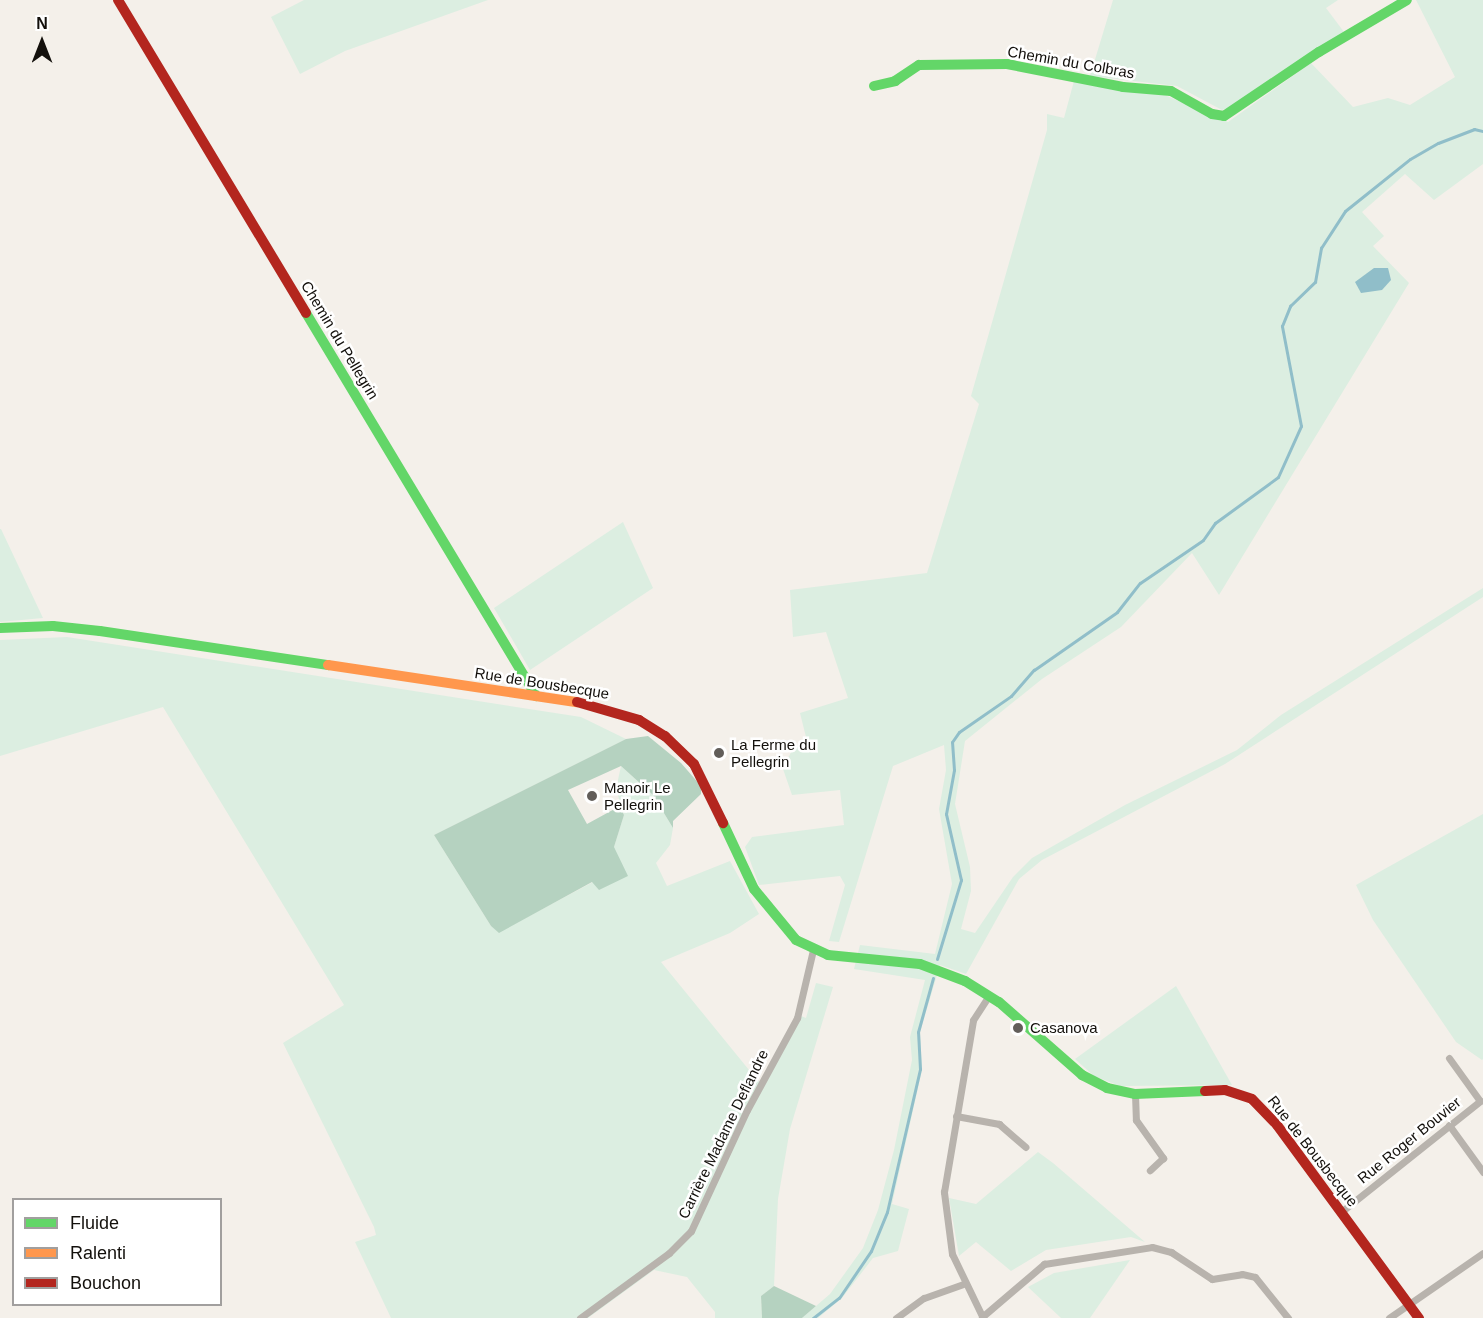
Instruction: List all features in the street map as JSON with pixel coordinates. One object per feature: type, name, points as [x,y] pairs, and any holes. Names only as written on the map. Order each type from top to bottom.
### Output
[{"type":"street","name":"Chemin du Pellegrin","points":[[117,0],[537,696]]},
{"type":"street","name":"Chemin du Colbras","points":[[874,86],[895,81],[918,64],[1007,64],[1123,87],[1171,91],[1212,114],[1224,116],[1319,52],[1407,0]]},
{"type":"street","name":"Rue de Bousbecque","points":[[0,628],[84,629],[537,696],[617,711],[646,724],[675,745],[701,774],[762,901],[789,934],[813,950],[926,966],[989,995],[1088,1078],[1107,1088],[1135,1094],[1226,1090],[1252,1099],[1272,1118],[1419,1318]]},
{"type":"street","name":"Carrière Madame Deflandre","points":[[580,1318],[669,1253],[691,1231],[752,1101],[797,1018],[813,950]]},
{"type":"street","points":[[989,995],[973,1020],[945,1176],[944,1209],[948,1238],[963,1284],[982,1317],[1044,1264],[1152,1247],[1171,1252],[1212,1279],[1242,1274],[1255,1277],[1288,1318]]},
{"type":"street","name":"Rue Roger Bouvier","points":[[1341,1212],[1482,1100],[1449,1058]]},
{"type":"street","points":[[1135,1094],[1136,1120],[1163,1158],[1150,1170]]},
{"type":"street","points":[[956,1116],[999,1124],[1025,1147]]},
{"type":"street","points":[[1449,1125],[1483,1172]]},
{"type":"street","points":[[1389,1318],[1483,1253]]},
{"type":"street","points":[[896,1318],[924,1298],[963,1284]]},
{"type":"green space","points":[[304,0],[488,0],[345,51],[300,74],[271,17]]},
{"type":"green space","points":[[1113,0],[1338,0],[1326,8],[1344,32],[1235,106],[1222,110],[1177,86],[1090,76]]},
{"type":"green space","points":[[1416,0],[1483,0],[1483,164],[1434,200],[1405,174],[1362,212],[1384,236],[1373,246],[1409,283],[1219,595],[1192,553],[1121,627],[1042,679],[965,741],[955,804],[970,867],[971,891],[961,929],[975,933],[1013,877],[1032,858],[1125,805],[1237,750],[1281,715],[1483,588],[1483,597],[1225,764],[1042,860],[1019,879],[966,974],[940,965],[920,1032],[922,1070],[892,1204],[909,1209],[898,1251],[873,1258],[842,1298],[818,1318],[802,1318],[830,1294],[863,1248],[878,1210],[894,1150],[912,1060],[910,1037],[925,980],[854,969],[860,945],[935,954],[952,884],[939,809],[946,770],[944,745],[893,766],[839,942],[829,941],[845,885],[840,876],[759,885],[745,847],[752,837],[844,825],[840,790],[792,795],[783,769],[793,748],[808,745],[800,713],[848,698],[826,632],[793,637],[790,590],[927,573],[979,404],[971,396],[1047,130],[1047,114],[1064,118],[1074,81],[1160,93],[1228,122],[1311,63],[1353,107],[1388,98],[1410,105],[1455,77]]},
{"type":"green space","points":[[623,522],[653,588],[530,670],[494,608]]},
{"type":"green space","points":[[1,529],[43,618],[0,622]]},
{"type":"green space","points":[[67,637],[581,717],[626,739],[434,835],[491,926],[499,932],[593,882],[614,847],[624,815],[616,789],[621,766],[653,795],[673,828],[670,845],[656,863],[667,886],[730,861],[759,914],[730,933],[661,962],[758,1081],[765,1083],[801,1016],[806,1018],[816,983],[833,987],[790,1129],[778,1199],[774,1286],[761,1296],[762,1318],[715,1318],[715,1312],[687,1277],[654,1270],[588,1318],[391,1318],[355,1242],[376,1235],[374,1227],[283,1043],[344,1005],[163,707],[0,756],[0,640]]},
{"type":"green space","points":[[648,736],[681,763],[701,786],[701,794],[673,821],[673,828],[653,795],[621,766],[568,790],[587,824],[620,806],[624,815],[614,847],[628,876],[599,890],[592,882],[499,933],[491,926],[434,835],[626,739]]},
{"type":"green space","points":[[1483,814],[1482,1060],[1456,1042],[1373,920],[1356,885]]},
{"type":"green space","points":[[1176,986],[1232,1085],[1120,1086],[1094,1076],[1075,1059]]},
{"type":"green space","points":[[1038,1152],[1145,1242],[1131,1237],[1046,1250],[1011,1271],[976,1242],[959,1256],[949,1198],[976,1204]]},
{"type":"green space","points":[[1130,1260],[1090,1318],[1061,1318],[1028,1287],[1054,1273]]},
{"type":"green space","points":[[774,1286],[816,1306],[802,1318],[762,1318],[761,1296]]},
{"type":"water","points":[[1374,268],[1388,268],[1391,280],[1382,290],[1361,293],[1355,282]]},
{"type":"waterway","points":[[937,959],[961,880],[946,814],[954,770],[952,742],[959,732],[1011,696],[1034,670],[1117,612],[1140,583],[1203,540],[1215,523],[1278,477],[1301,426],[1282,326],[1290,306],[1315,282],[1321,248],[1345,211],[1410,159],[1438,143],[1474,129],[1483,131]]},
{"type":"waterway","points":[[813,1318],[839,1298],[871,1251],[887,1212],[920,1069],[918,1032],[933,978]]},
{"type":"traffic: fast","points":[[874,86],[895,81],[919,65],[1007,64],[1123,87],[1171,91],[1212,114],[1224,116],[1319,52],[1407,0]]},
{"type":"traffic: fast","points":[[306,313],[536,696]]},
{"type":"traffic: fast","points":[[0,628],[53,626],[100,631],[328,665]]},
{"type":"traffic: fast","points":[[723,823],[754,889],[796,940],[828,955],[920,964],[965,981],[999,1002],[1082,1075],[1107,1088],[1135,1094],[1205,1091]]},
{"type":"traffic: slow","points":[[328,665],[577,702]]},
{"type":"traffic: jam","points":[[118,0],[306,313]]},
{"type":"traffic: jam","points":[[577,702],[639,720],[665,736],[694,764],[723,823]]},
{"type":"traffic: jam","points":[[1205,1091],[1225,1090],[1252,1099],[1277,1125],[1419,1318]]},
{"type":"place","name":"La Ferme du Pellegrin","points":[[719,753]]},
{"type":"place","name":"Manoir Le Pellegrin","points":[[592,796]]},
{"type":"place","name":"Casanova","points":[[1018,1028]]}]
